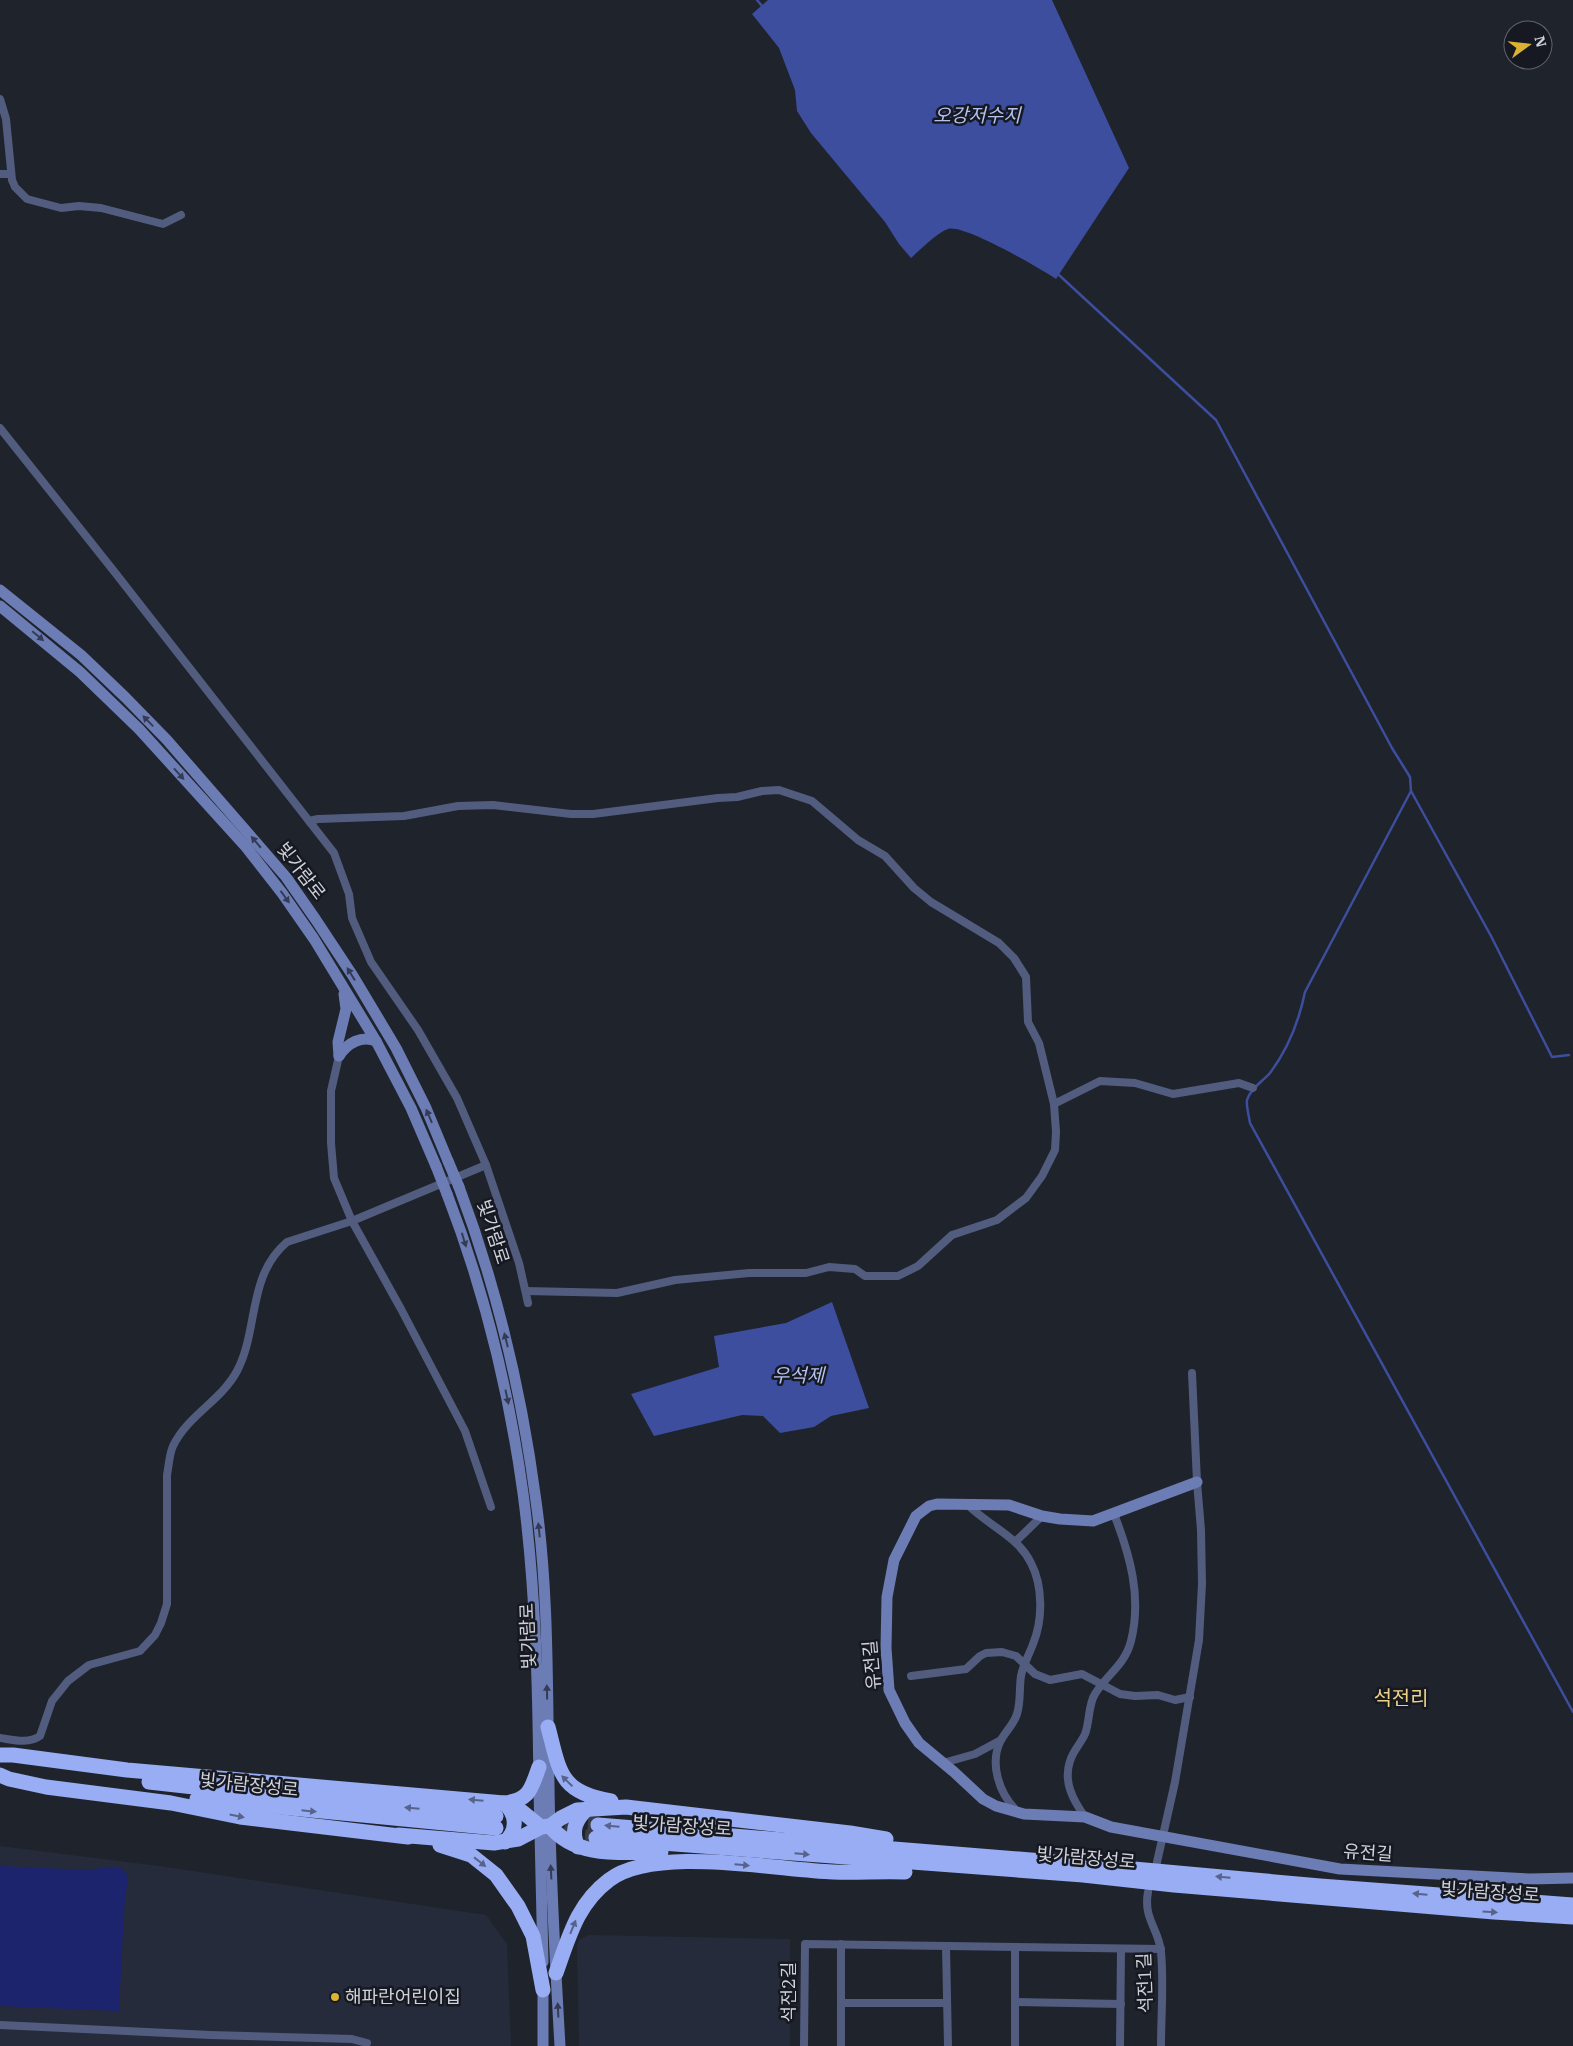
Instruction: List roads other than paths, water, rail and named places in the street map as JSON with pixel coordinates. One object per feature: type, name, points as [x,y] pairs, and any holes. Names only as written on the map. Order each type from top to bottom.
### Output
[{"type":"highway","points":[[548,1727],[560,1774],[580,1792],[589,1797],[618,1802],[626,1807]]},
{"type":"highway","points":[[0,1756],[13,1755],[498,1816],[520,1810],[578,1846],[598,1851],[666,1852],[716,1863]]},
{"type":"highway","name":"빛가람장성로","points":[[0,1762],[266,1795],[498,1816]]},
{"type":"highway","points":[[498,1816],[524,1798],[539,1767]]},
{"type":"highway","points":[[0,1773],[9,1780],[46,1787],[171,1803],[240,1817],[398,1835],[494,1843],[505,1842],[518,1839],[545,1827],[567,1814],[588,1808],[626,1807],[850,1833],[935,1846],[1053,1856],[1079,1864]]},
{"type":"highway","name":"빛가람장성로","points":[[0,1773],[167,1796],[498,1816]]},
{"type":"highway","points":[[578,1846],[574,1840],[574,1828],[577,1820],[588,1808]]},
{"type":"highway","points":[[498,1816],[511,1809],[515,1821],[513,1833],[505,1842]]},
{"type":"highway","name":"빛가람장성로","points":[[1573,1905],[1320,1886],[1079,1864],[597,1832],[1494,1912],[1573,1917]]},
{"type":"highway","points":[[398,1835],[438,1844],[471,1855],[496,1875],[518,1906],[532,1936],[543,1990]]},
{"type":"highway","points":[[556,1973],[582,1907],[610,1879],[647,1864],[716,1863],[833,1872],[881,1871],[960,1874],[1232,1897],[1268,1892]]},
{"type":"main road","name":"빛가람로","points":[[0,590],[81,655],[125,697],[167,740],[286,877],[348,968],[396,1048],[426,1108],[459,1187],[489,1273],[515,1377],[536,1502],[544,1579],[548,1727],[545,1827],[544,2046]]},
{"type":"main road","name":"빛가람로","points":[[0,606],[80,672],[139,729],[240,841],[282,893],[314,939],[376,1041],[411,1108],[447,1194],[462,1233],[487,1315],[513,1425],[523,1493],[536,1631],[539,1767],[560,2046]]},
{"type":"main road","points":[[339,1056],[338,1042],[346,1009],[342,987]]},
{"type":"main road","points":[[339,1056],[343,1048],[357,1040],[369,1038],[376,1041]]},
{"type":"main road","name":"유전길","points":[[1197,1482],[1100,1520],[1082,1522],[1042,1516],[1009,1505],[967,1504],[937,1504],[929,1506],[916,1516],[894,1560],[887,1597],[886,1648],[889,1690],[905,1722],[919,1744],[943,1763],[983,1800],[1024,1814],[1085,1817],[1111,1827],[1163,1838],[1340,1868],[1520,1879],[1573,1878]]},
{"type":"street","points":[[0,100],[6,119],[11,174],[15,188],[27,200],[61,208],[79,206],[100,208],[163,224],[181,214]]},
{"type":"street","points":[[0,174],[11,174]]},
{"type":"street","points":[[0,428],[334,853],[349,894],[352,918],[371,962],[418,1030],[457,1098],[486,1165],[526,1291],[528,1303]]},
{"type":"street","points":[[309,821],[318,819],[404,816],[458,806],[493,805],[571,814],[592,814],[738,797],[773,790],[802,796],[812,801],[858,840],[885,856],[914,888],[931,902],[998,943],[1014,958],[1026,977],[1028,1022],[1039,1043],[1054,1104],[1055,1150],[1042,1176],[1026,1198],[997,1220],[952,1235],[918,1266],[898,1276],[865,1276],[855,1269],[828,1267],[806,1273],[749,1273],[675,1280],[617,1293],[526,1291]]},
{"type":"street","points":[[339,1056],[331,1091],[331,1143],[334,1178],[352,1221],[465,1432],[491,1507]]},
{"type":"street","points":[[1054,1104],[1100,1081],[1135,1083],[1173,1094],[1239,1083],[1252,1088]]},
{"type":"street","points":[[0,1738],[23,1741],[33,1740],[40,1736],[52,1701],[76,1674],[90,1665],[140,1651],[154,1635],[161,1623],[167,1604],[168,1475],[170,1455],[174,1445],[189,1424],[221,1394],[236,1373],[244,1353],[258,1287],[266,1268],[280,1248],[287,1242],[352,1221],[486,1165]]},
{"type":"street","points":[[1157,1862],[1175,1782],[1199,1640],[1202,1584],[1201,1530],[1192,1373]]},
{"type":"street","points":[[967,1504],[976,1514],[1015,1542],[1026,1553],[1036,1575],[1039,1588],[1039,1612],[1034,1642],[1021,1676],[1020,1703],[1016,1716],[1001,1740],[996,1761],[998,1780],[1007,1801],[1016,1811]]},
{"type":"street","points":[[1085,1817],[1070,1793],[1068,1770],[1070,1759],[1085,1734],[1093,1698],[1114,1673],[1126,1654],[1131,1642],[1135,1606],[1134,1580],[1130,1560],[1114,1514]]},
{"type":"street","points":[[1015,1542],[1042,1516]]},
{"type":"street","points":[[911,1676],[966,1669],[980,1656],[990,1652],[1010,1654],[1025,1663],[1035,1674],[1043,1678],[1056,1680],[1082,1674],[1120,1694],[1158,1695],[1175,1700],[1190,1697]]},
{"type":"street","points":[[943,1763],[975,1754],[1001,1740]]},
{"type":"street","name":"석전1길","points":[[1148,1892],[1146,1906],[1161,1949],[1161,2046]]},
{"type":"street","name":"석전2길","points":[[804,2046],[805,1944],[1121,1950],[1161,1949]]},
{"type":"street","points":[[841,1944],[841,2046]]},
{"type":"street","points":[[946,1946],[948,2046]]},
{"type":"street","points":[[1015,1948],[1015,2046]]},
{"type":"street","points":[[1120,2046],[1121,1950]]},
{"type":"street","points":[[1015,2002],[1121,2004]]},
{"type":"street","points":[[841,2003],[947,2003]]},
{"type":"street","points":[[0,2025],[291,2042],[352,2039],[367,2043]]},
{"type":"water","name":"오강저수지","points":[[768,0],[1052,0],[1129,168],[1056,279],[1002,248],[957,229],[948,229],[939,234],[911,258],[899,244],[885,222],[811,133],[797,111],[795,90],[779,48],[752,14]]},
{"type":"water","name":"우석제","points":[[832,1302],[869,1408],[831,1416],[814,1427],[780,1433],[763,1416],[742,1415],[654,1436],[631,1394],[719,1367],[714,1336],[786,1323]]},
{"type":"waterway","points":[[757,0],[762,6]]},
{"type":"waterway","points":[[1059,275],[1216,420],[1392,748],[1410,777],[1411,791],[1491,936],[1552,1057],[1569,1055]]},
{"type":"waterway","points":[[1411,791],[1305,992],[1300,1014],[1282,1054],[1270,1073],[1254,1089],[1247,1100],[1250,1123],[1573,1712]]},
{"type":"tunnel","points":[[565,1822],[598,1825]]},
{"type":"tunnel","points":[[562,1835],[596,1838]]},
{"type":"place","name":"해파란어린이집","points":[[335,1997]]},
{"type":"district","name":"석전리","points":[[1401,1698]]}]
